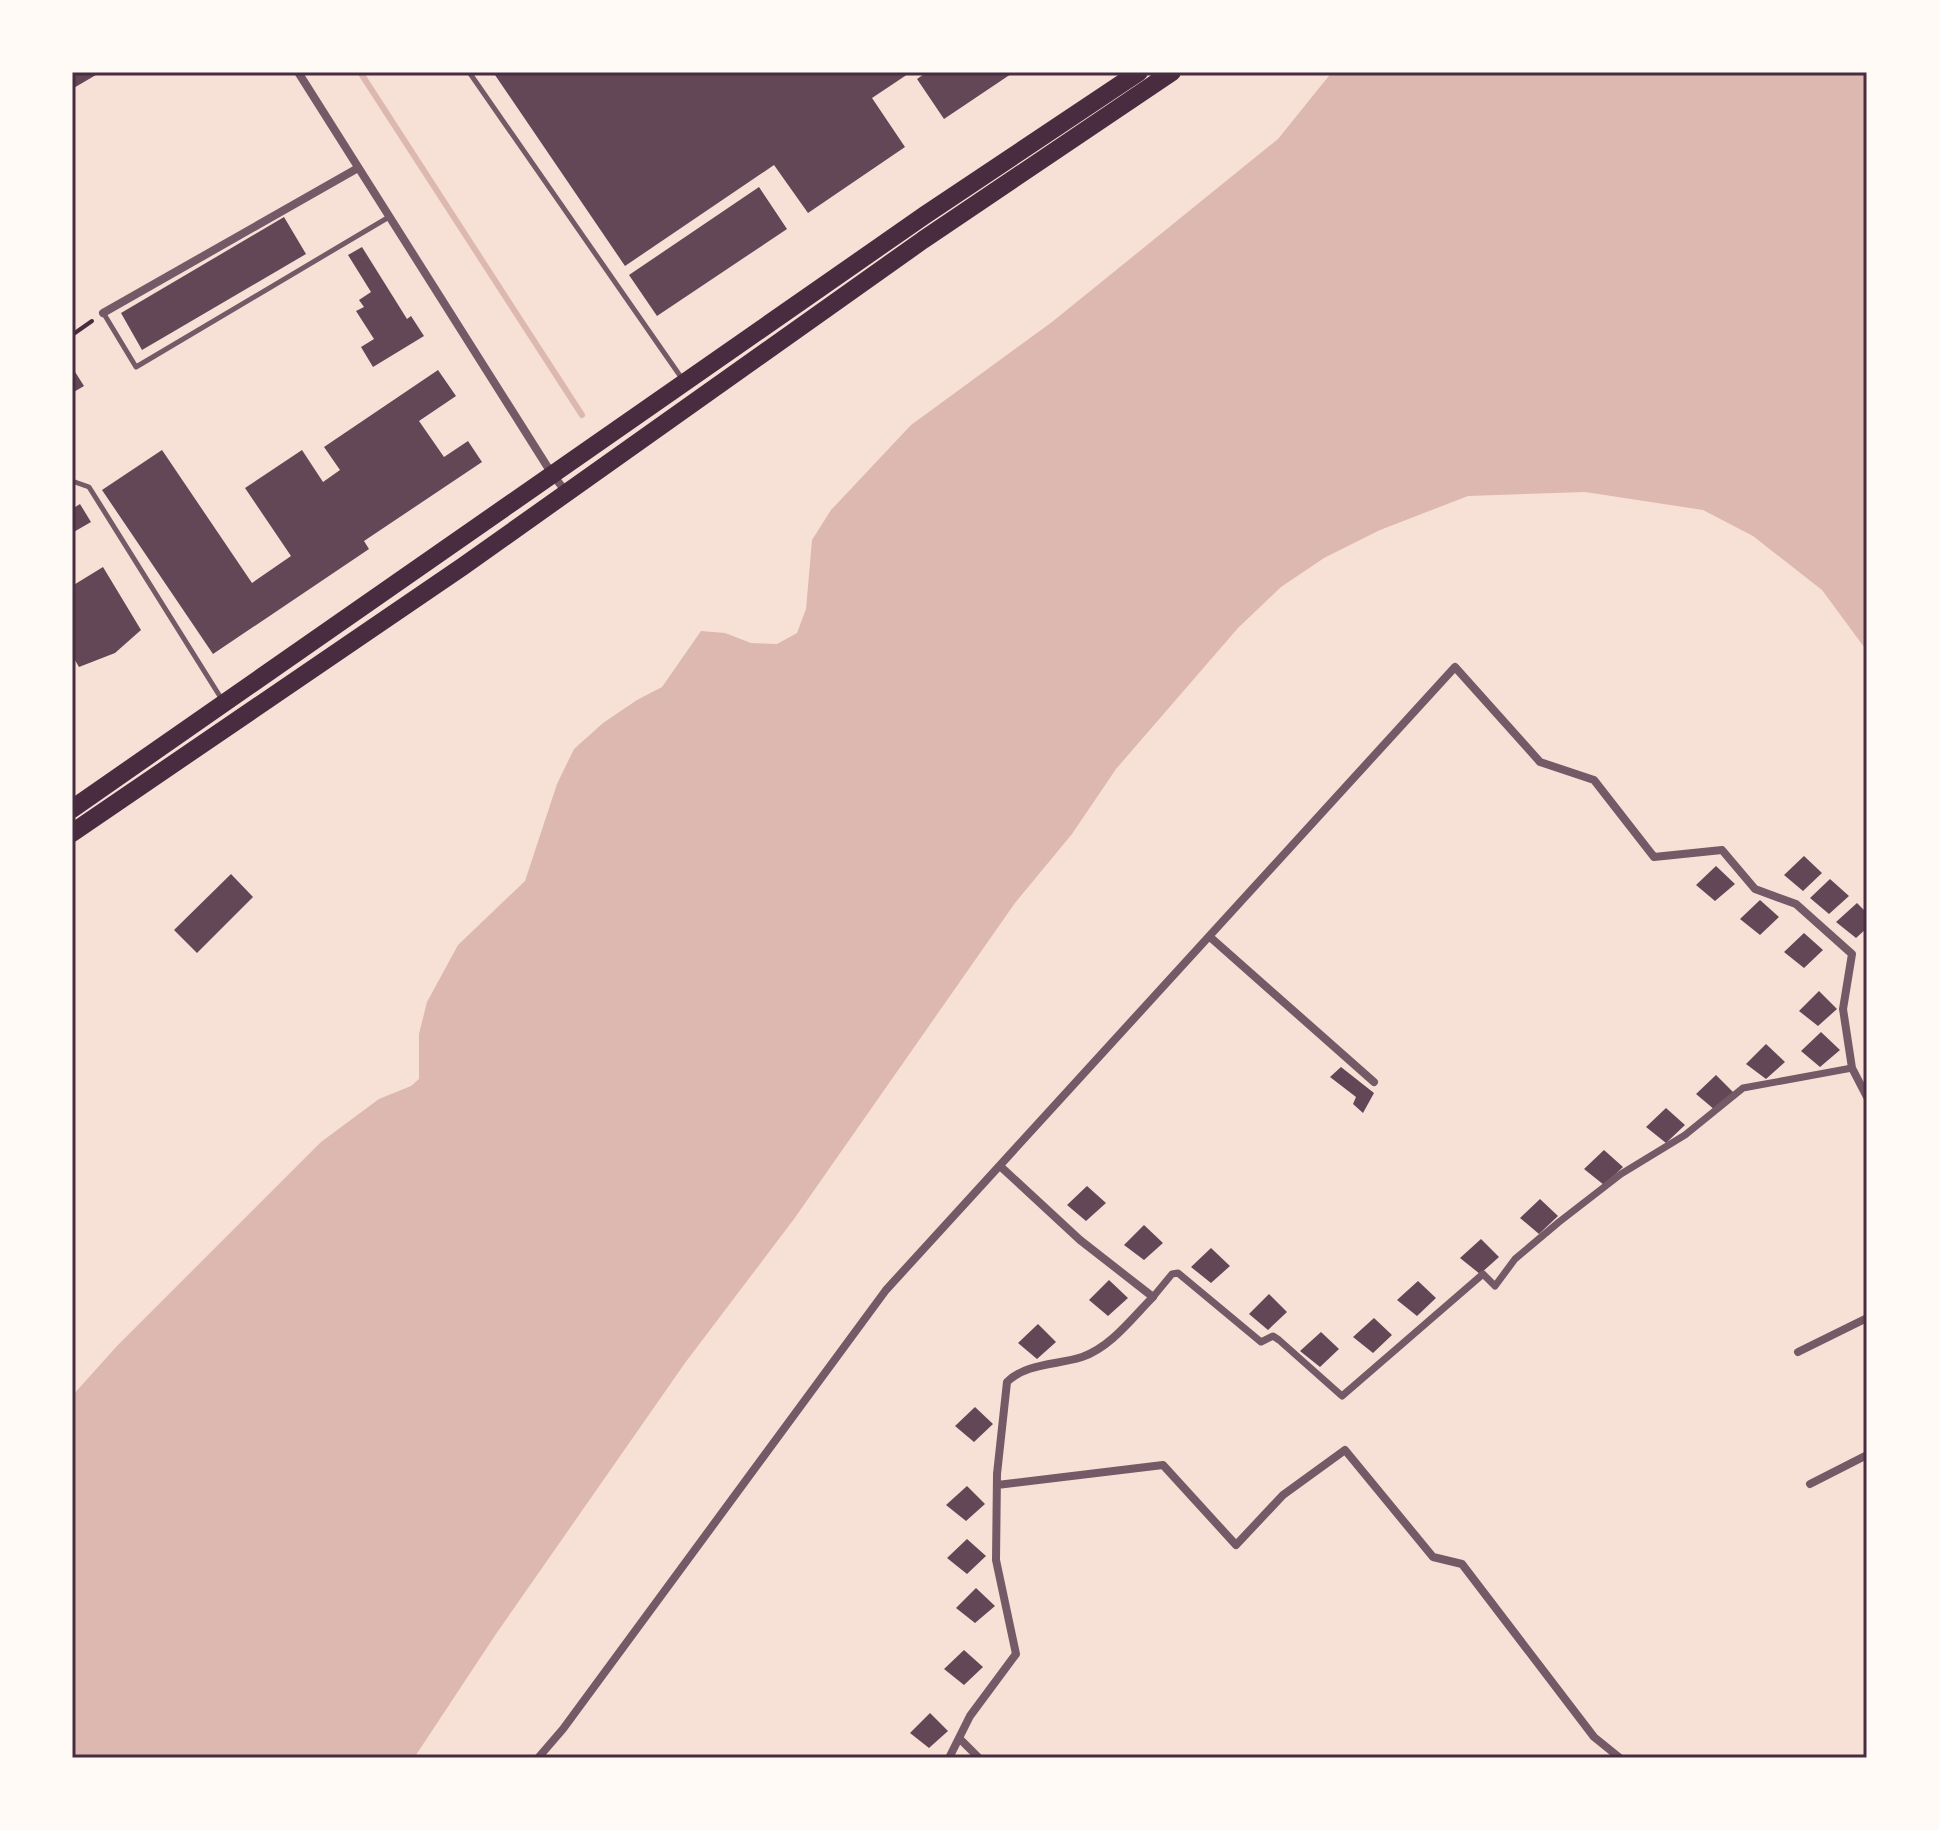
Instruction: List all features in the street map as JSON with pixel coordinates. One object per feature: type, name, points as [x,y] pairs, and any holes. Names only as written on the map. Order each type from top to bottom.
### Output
[{"type":"highway","points":[[72,833],[567,493],[923,240],[1139,72]]},
{"type":"highway","points":[[72,809],[925,215],[1123,85],[1172,72]]},
{"type":"street","points":[[298,72],[552,474],[567,493]]},
{"type":"street","points":[[103,313],[358,168]]},
{"type":"street","points":[[538,1758],[563,1729],[886,1290],[1455,667],[1540,762],[1594,780],[1654,857],[1722,850],[1755,889],[1796,904],[1852,954],[1843,1009],[1852,1068],[1867,1097]]},
{"type":"street","points":[[1210,937],[1374,1082]]},
{"type":"street","points":[[949,1758],[970,1716],[1016,1654],[996,1560],[997,1485],[1007,1382],[1016,1372],[1083,1357],[1104,1346],[1172,1274],[1178,1273],[1261,1342],[1273,1336],[1279,1340],[1342,1396],[1483,1274],[1495,1286],[1515,1259],[1559,1222],[1621,1174],[1685,1135],[1743,1088],[1852,1068]]},
{"type":"street","points":[[1000,1166],[1080,1240],[1153,1297]]},
{"type":"street","points":[[1798,1352],[1867,1318]]},
{"type":"street","points":[[997,1485],[1163,1465],[1236,1545],[1283,1495],[1345,1450],[1433,1557],[1462,1564],[1594,1737],[1620,1758]]},
{"type":"street","points":[[1810,1484],[1867,1455]]},
{"type":"street","points":[[959,1738],[979,1758]]},
{"type":"lane","points":[[469,72],[686,384]]},
{"type":"lane","points":[[103,313],[136,367],[389,217]]},
{"type":"lane","points":[[72,481],[89,487],[224,703]]},
{"type":"path","points":[[72,335],[103,313]]},
{"type":"shaded area","points":[[1332,72],[1867,72],[1867,651],[1822,590],[1753,536],[1703,510],[1585,492],[1468,496],[1380,530],[1324,558],[1281,587],[1238,628],[1116,769],[1072,834],[1015,903],[794,1219],[685,1363],[496,1634],[414,1758],[72,1758],[72,1396],[117,1346],[321,1142],[379,1099],[411,1086],[419,1079],[419,1034],[427,1002],[458,945],[525,881],[557,784],[574,749],[603,723],[662,687],[701,631],[725,633],[751,643],[777,644],[797,633],[806,609],[812,540],[831,510],[911,425],[1052,322],[1278,139]]},
{"type":"building","points":[[72,72],[101,72],[72,89]]},
{"type":"building","points":[[500,72],[911,72],[872,98],[905,147],[808,213],[774,165],[625,266],[495,75]]},
{"type":"building","points":[[927,72],[1014,72],[944,119],[917,79]]},
{"type":"building","points":[[759,187],[787,229],[657,316],[629,275]]},
{"type":"building","points":[[284,217],[306,254],[142,350],[121,313]]},
{"type":"building","points":[[362,247],[407,319],[411,316],[424,336],[373,367],[361,347],[374,339],[356,311],[364,307],[359,300],[371,292],[348,255]]},
{"type":"building","points":[[72,367],[84,386],[72,393]]},
{"type":"building","points":[[438,370],[456,396],[419,421],[444,457],[468,441],[482,462],[364,541],[369,549],[213,654],[102,490],[162,450],[252,583],[291,556],[245,488],[302,450],[323,482],[340,470],[324,447]]},
{"type":"building","points":[[80,504],[91,522],[72,533],[72,509]]},
{"type":"building","points":[[103,567],[141,630],[115,653],[79,667],[72,655],[72,586]]},
{"type":"building","points":[[1804,856],[1822,873],[1803,891],[1784,875]]},
{"type":"building","points":[[1716,866],[1735,884],[1715,901],[1696,885]]},
{"type":"building","points":[[231,874],[253,897],[197,953],[174,930]]},
{"type":"building","points":[[1830,879],[1849,896],[1829,914],[1810,898]]},
{"type":"building","points":[[1760,900],[1779,917],[1760,935],[1740,919]]},
{"type":"building","points":[[1857,903],[1867,913],[1867,928],[1856,938],[1836,922]]},
{"type":"building","points":[[1804,933],[1823,950],[1804,968],[1784,952]]},
{"type":"building","points":[[1819,991],[1837,1009],[1818,1026],[1799,1011]]},
{"type":"building","points":[[1821,1032],[1840,1050],[1820,1067],[1801,1051]]},
{"type":"building","points":[[1766,1044],[1785,1062],[1766,1079],[1746,1064]]},
{"type":"building","points":[[1341,1067],[1374,1093],[1363,1113],[1353,1104],[1356,1097],[1330,1077]]},
{"type":"building","points":[[1716,1075],[1734,1093],[1715,1110],[1696,1094]]},
{"type":"building","points":[[1666,1108],[1685,1125],[1666,1143],[1646,1127]]},
{"type":"building","points":[[1604,1150],[1623,1167],[1604,1185],[1584,1169]]},
{"type":"building","points":[[1087,1186],[1106,1203],[1086,1221],[1067,1205]]},
{"type":"building","points":[[1540,1199],[1558,1216],[1539,1234],[1520,1218]]},
{"type":"building","points":[[1144,1225],[1163,1243],[1144,1260],[1124,1245]]},
{"type":"building","points":[[1481,1239],[1499,1257],[1480,1274],[1460,1258]]},
{"type":"building","points":[[1211,1248],[1230,1266],[1211,1283],[1191,1267]]},
{"type":"building","points":[[1109,1280],[1128,1298],[1108,1316],[1089,1300]]},
{"type":"building","points":[[1418,1281],[1436,1298],[1417,1316],[1397,1300]]},
{"type":"building","points":[[1269,1294],[1287,1312],[1268,1330],[1249,1314]]},
{"type":"building","points":[[1374,1318],[1392,1335],[1373,1353],[1353,1337]]},
{"type":"building","points":[[1038,1324],[1056,1342],[1037,1359],[1018,1343]]},
{"type":"building","points":[[1321,1332],[1339,1349],[1320,1367],[1300,1351]]},
{"type":"building","points":[[975,1407],[993,1424],[974,1442],[955,1426]]},
{"type":"building","points":[[967,1486],[985,1504],[966,1521],[946,1505]]},
{"type":"building","points":[[967,1539],[986,1556],[967,1574],[947,1558]]},
{"type":"building","points":[[976,1588],[995,1606],[975,1623],[956,1608]]},
{"type":"building","points":[[964,1650],[983,1667],[964,1685],[944,1669]]},
{"type":"building","points":[[930,1713],[948,1731],[929,1748],[910,1733]]},
{"type":"waterway","points":[[360,72],[582,415]]}]
